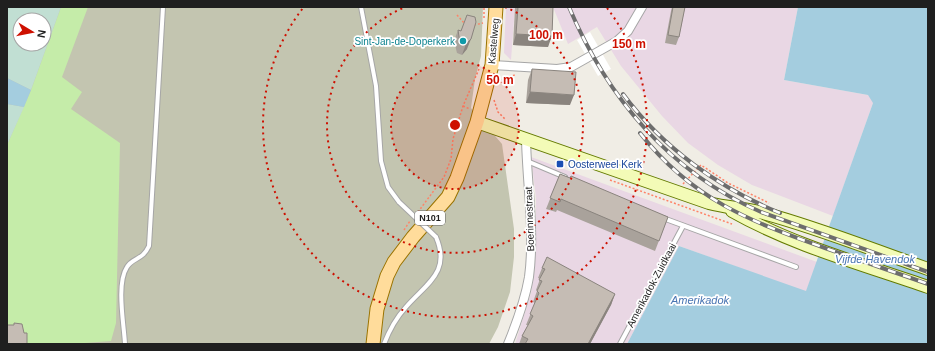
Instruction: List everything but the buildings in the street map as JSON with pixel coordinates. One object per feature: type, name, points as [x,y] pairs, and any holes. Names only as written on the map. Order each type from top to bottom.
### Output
[{"type":"main road","name":"Kastelweg","points":[[477,122],[496,7]]},
{"type":"main road","points":[[477,122],[725,208],[755,224],[928,287]]},
{"type":"main road","name":"N101","points":[[373,344],[377,309],[387,276],[394,262],[413,237],[448,197],[457,178],[477,122]]},
{"type":"main road","points":[[725,208],[760,212],[810,227],[928,269]]},
{"type":"street","points":[[486,66],[557,69],[571,67],[617,41],[628,31],[642,7]]},
{"type":"street","name":"Boerinnestraat","points":[[508,344],[523,303],[531,256],[526,139]]},
{"type":"lane","points":[[125,344],[121,281],[127,266],[145,254],[149,246],[163,7]]},
{"type":"lane","points":[[361,7],[376,86],[381,161],[388,187],[399,202],[436,237],[441,254],[439,269],[430,284],[406,307],[389,330],[384,344]]},
{"type":"lane","points":[[526,161],[569,179]]},
{"type":"lane","points":[[661,217],[796,267]]},
{"type":"lane","name":"Amerikadok-Zuidkaai","points":[[620,344],[683,226]]},
{"type":"path","points":[[471,25],[483,24],[484,7]]},
{"type":"path","points":[[457,15],[466,25]]},
{"type":"path","points":[[463,106],[486,66]]},
{"type":"path","points":[[498,84],[506,78],[532,68]]},
{"type":"path","points":[[494,98],[498,112],[506,120]]},
{"type":"path","points":[[679,182],[683,184],[701,165],[728,183],[772,205]]},
{"type":"shaded area","points":[[7,7],[483,7],[481,56],[475,79],[471,108],[502,144],[514,229],[514,257],[510,292],[498,327],[489,344],[7,344]]},
{"type":"shaded area","points":[[7,7],[61,7],[52,32],[52,12],[12,12],[12,52],[45,52],[31,90],[7,78]]},
{"type":"shaded area","points":[[506,7],[515,7],[511,60],[504,53]]},
{"type":"shaded area","points":[[553,7],[798,7],[784,80],[868,95],[873,99],[873,103],[833,216],[752,185],[718,165],[688,143],[662,116],[621,66],[597,27],[568,44]]},
{"type":"shaded area","points":[[7,104],[24,107],[7,145]]},
{"type":"shaded area","points":[[531,157],[817,262],[806,292],[679,246],[627,344],[515,344],[531,293],[535,266],[536,198]]},
{"type":"green space","points":[[61,7],[88,7],[62,77],[82,92],[71,109],[120,143],[116,323],[111,341],[72,344],[7,344],[7,145],[31,90],[45,52],[52,52],[52,32]]},
{"type":"water","name":"Vijfde Havendok","points":[[798,7],[928,7],[928,344],[627,344],[679,246],[806,291],[873,103],[868,95],[784,80]]},
{"type":"water","points":[[7,78],[31,90],[24,107],[7,104]]},
{"type":"pier","points":[[590,32],[611,69],[598,76],[577,40]]},
{"type":"railway","points":[[569,7],[584,40],[622,101],[645,128],[670,153],[698,176],[728,195],[761,212],[928,272]]},
{"type":"railway","points":[[623,94],[639,114],[674,149],[714,179],[757,203],[780,213]]},
{"type":"railway","points":[[640,133],[660,156],[680,175],[701,191],[724,205],[771,228],[928,284]]},
{"type":"place","name":"Sint-Jan-de-Doperkerk","points":[[463,41]]},
{"type":"place","name":"Oosterweel Kerk","points":[[560,164]]},
{"type":"water label","name":"Amerikadok","points":[[700,300]]}]
